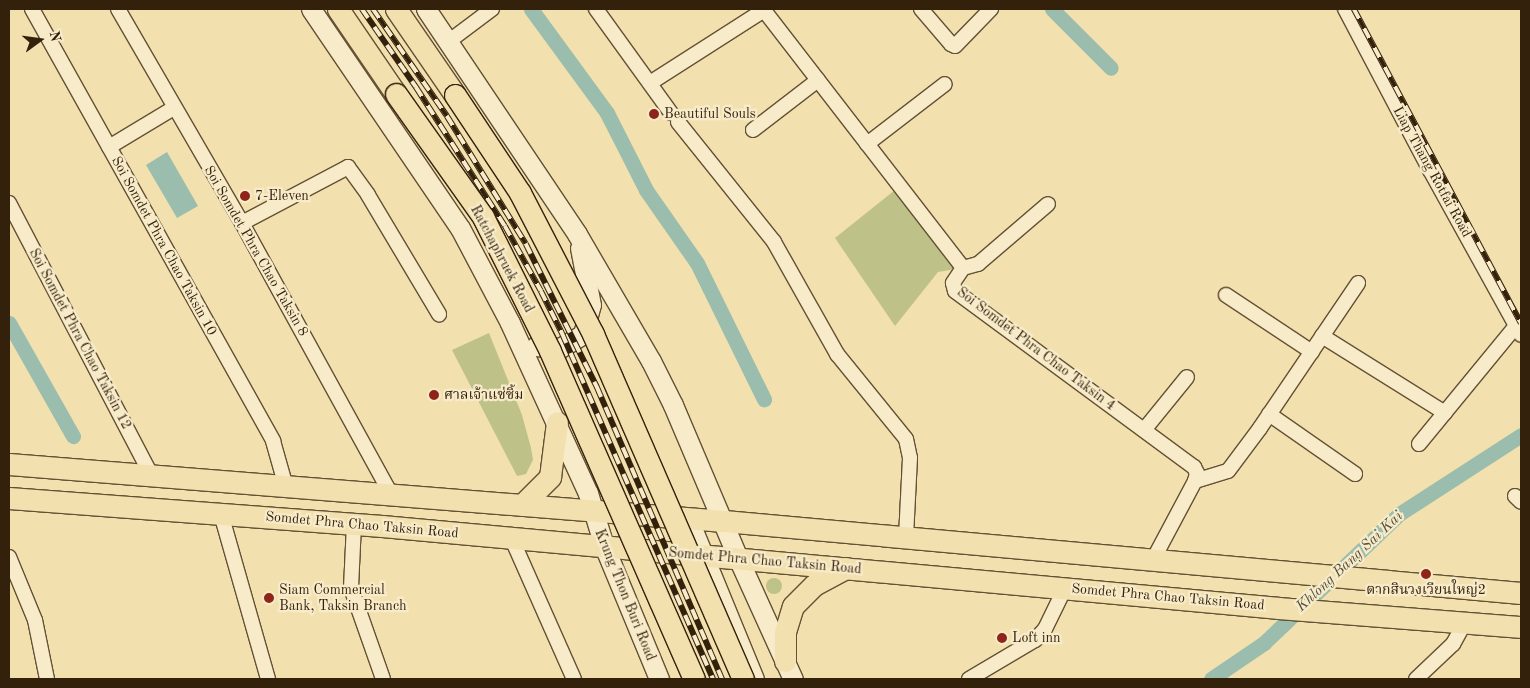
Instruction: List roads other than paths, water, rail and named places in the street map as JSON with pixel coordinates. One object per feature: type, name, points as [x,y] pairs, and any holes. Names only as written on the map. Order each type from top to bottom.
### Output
[{"type":"main road","name":"Ratchaphruek Road","points":[[311,9],[460,228],[510,322],[557,422],[588,493],[592,510]]},
{"type":"main road","name":"Ratchaphruek Road","points":[[338,9],[483,217],[550,351],[694,679]]},
{"type":"main road","points":[[396,9],[520,193],[593,334],[684,526],[743,679]]},
{"type":"main road","points":[[426,9],[577,234],[660,378],[789,670]]},
{"type":"main road","points":[[510,322],[530,345],[560,348],[583,334],[590,305],[577,234]]},
{"type":"main road","points":[[522,505],[550,477],[557,422]]},
{"type":"main road","points":[[9,464],[592,510],[684,526],[724,521],[1521,593]]},
{"type":"main road","name":"Somdet Phra Chao Taksin Road","points":[[9,498],[511,537],[1280,608],[1521,627]]},
{"type":"main road","name":"Krung Thon Buri Road","points":[[592,510],[604,546],[659,679]]},
{"type":"main road","points":[[684,526],[704,556],[754,679]]},
{"type":"main road","points":[[789,670],[785,632],[793,606],[814,585],[846,568]]},
{"type":"street","name":"Soi Somdet Phra Chao Taksin 10","points":[[32,9],[274,441],[286,487]]},
{"type":"street","name":"Soi Somdet Phra Chao Taksin 8","points":[[118,9],[242,223],[391,494]]},
{"type":"street","points":[[448,42],[492,9]]},
{"type":"street","points":[[596,9],[674,118],[774,242],[837,354],[906,439],[910,458],[906,538]]},
{"type":"street","points":[[921,9],[951,44],[955,46],[981,12]]},
{"type":"street","name":"Liap Thang Rotfai Road","points":[[1345,9],[1430,170],[1519,330]]},
{"type":"street","points":[[650,83],[764,10]]},
{"type":"street","name":"Soi Somdet Phra Chao Taksin 4","points":[[764,10],[963,268],[953,283],[955,290],[1194,467],[1197,473],[1195,481]]},
{"type":"street","points":[[752,130],[818,80]]},
{"type":"street","points":[[867,144],[945,84]]},
{"type":"street","points":[[109,147],[174,108]]},
{"type":"street","points":[[242,223],[348,167],[368,195],[439,314]]},
{"type":"street","name":"Soi Somdet Phra Chao Taksin 12","points":[[9,203],[151,475]]},
{"type":"street","points":[[963,268],[978,264],[1048,204]]},
{"type":"street","points":[[1153,560],[1195,481],[1228,471],[1358,283]]},
{"type":"street","points":[[1226,295],[1312,352]]},
{"type":"street","points":[[1419,444],[1519,330]]},
{"type":"street","points":[[1322,336],[1445,414]]},
{"type":"street","points":[[1144,430],[1187,377]]},
{"type":"street","points":[[1269,414],[1355,474]]},
{"type":"street","points":[[221,514],[268,679]]},
{"type":"street","points":[[354,524],[351,588],[383,679]]},
{"type":"street","points":[[511,537],[574,679]]},
{"type":"street","points":[[9,557],[35,620],[47,679]]},
{"type":"street","points":[[969,679],[1035,640],[1044,629],[1065,588]]},
{"type":"street","points":[[1416,679],[1453,644],[1465,622]]},
{"type":"waterway","points":[[531,9],[607,113],[646,190],[697,263],[764,399]]},
{"type":"waterway","points":[[1052,9],[1111,68]]},
{"type":"waterway","points":[[9,323],[73,436]]},
{"type":"waterway","name":"Khlong Bang Sai Kai","points":[[1211,679],[1264,643],[1399,514],[1521,435]]},
{"type":"railway","points":[[362,9],[416,87],[505,226],[541,291],[562,333],[713,679]]},
{"type":"railway","points":[[373,9],[447,116],[526,244],[597,387],[722,679]]},
{"type":"railway","points":[[1354,9],[1521,323]]},
{"type":"place","name":"Beautiful Souls","points":[[654,114]]},
{"type":"place","name":"7-Eleven","points":[[245,196]]},
{"type":"place","name":"ศาลเจ้าแซ่ซิ้ม","points":[[434,395]]},
{"type":"place","name":"ตากสินวงเวียนใหญ่2","points":[[1426,574]]},
{"type":"place","name":"Siam Commercial Bank, Taksin Branch","points":[[269,598]]},
{"type":"place","name":"Loft inn","points":[[1002,638]]}]
